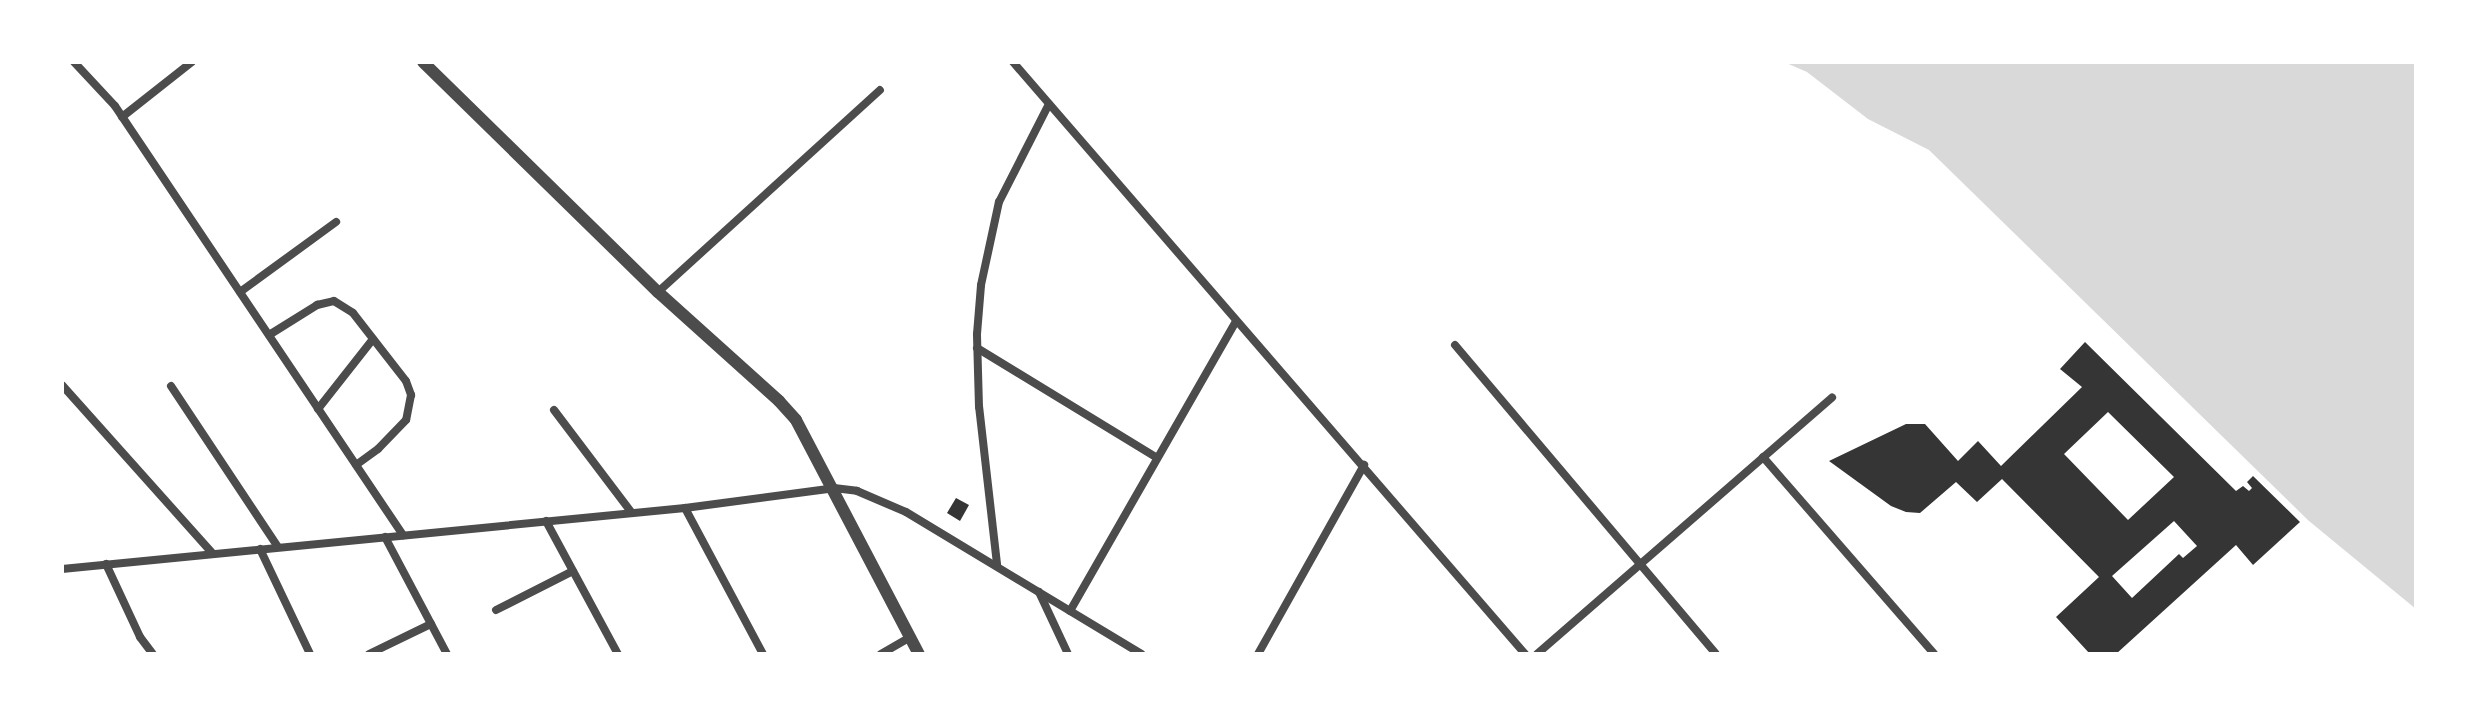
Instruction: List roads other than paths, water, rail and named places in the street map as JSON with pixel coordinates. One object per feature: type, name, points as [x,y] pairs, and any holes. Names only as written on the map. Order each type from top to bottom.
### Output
[{"type":"street","points":[[74,62],[103,89],[403,535]]},
{"type":"street","points":[[122,117],[192,62]]},
{"type":"street","points":[[423,62],[658,292],[779,401],[809,440],[919,654]]},
{"type":"street","points":[[1013,62],[1525,654]]},
{"type":"street","points":[[658,292],[880,90]]},
{"type":"street","points":[[997,564],[984,463],[977,348],[981,285],[994,219],[1006,185],[1049,104]]},
{"type":"street","points":[[240,292],[336,222]]},
{"type":"street","points":[[269,335],[317,305],[334,301],[353,313],[409,387],[411,407],[393,436],[356,465]]},
{"type":"street","points":[[1070,611],[1236,321]]},
{"type":"street","points":[[318,409],[373,339]]},
{"type":"street","points":[[1455,345],[1716,654]]},
{"type":"street","points":[[977,348],[1157,458]]},
{"type":"street","points":[[62,385],[212,553]]},
{"type":"street","points":[[171,386],[278,547]]},
{"type":"street","points":[[1537,654],[1832,398]]},
{"type":"street","points":[[554,410],[632,513]]},
{"type":"street","points":[[1763,457],[1934,654]]},
{"type":"street","points":[[1258,654],[1364,465]]},
{"type":"street","points":[[62,569],[685,508],[834,488],[857,491],[893,505],[997,564],[1141,654]]},
{"type":"street","points":[[685,508],[761,653]]},
{"type":"street","points":[[546,521],[618,654]]},
{"type":"street","points":[[385,537],[447,654]]},
{"type":"street","points":[[260,549],[310,654]]},
{"type":"street","points":[[106,564],[140,637],[153,654]]},
{"type":"street","points":[[496,610],[573,571]]},
{"type":"street","points":[[1038,591],[1068,654]]},
{"type":"street","points":[[369,654],[431,624]]},
{"type":"street","points":[[881,654],[910,637]]}]
